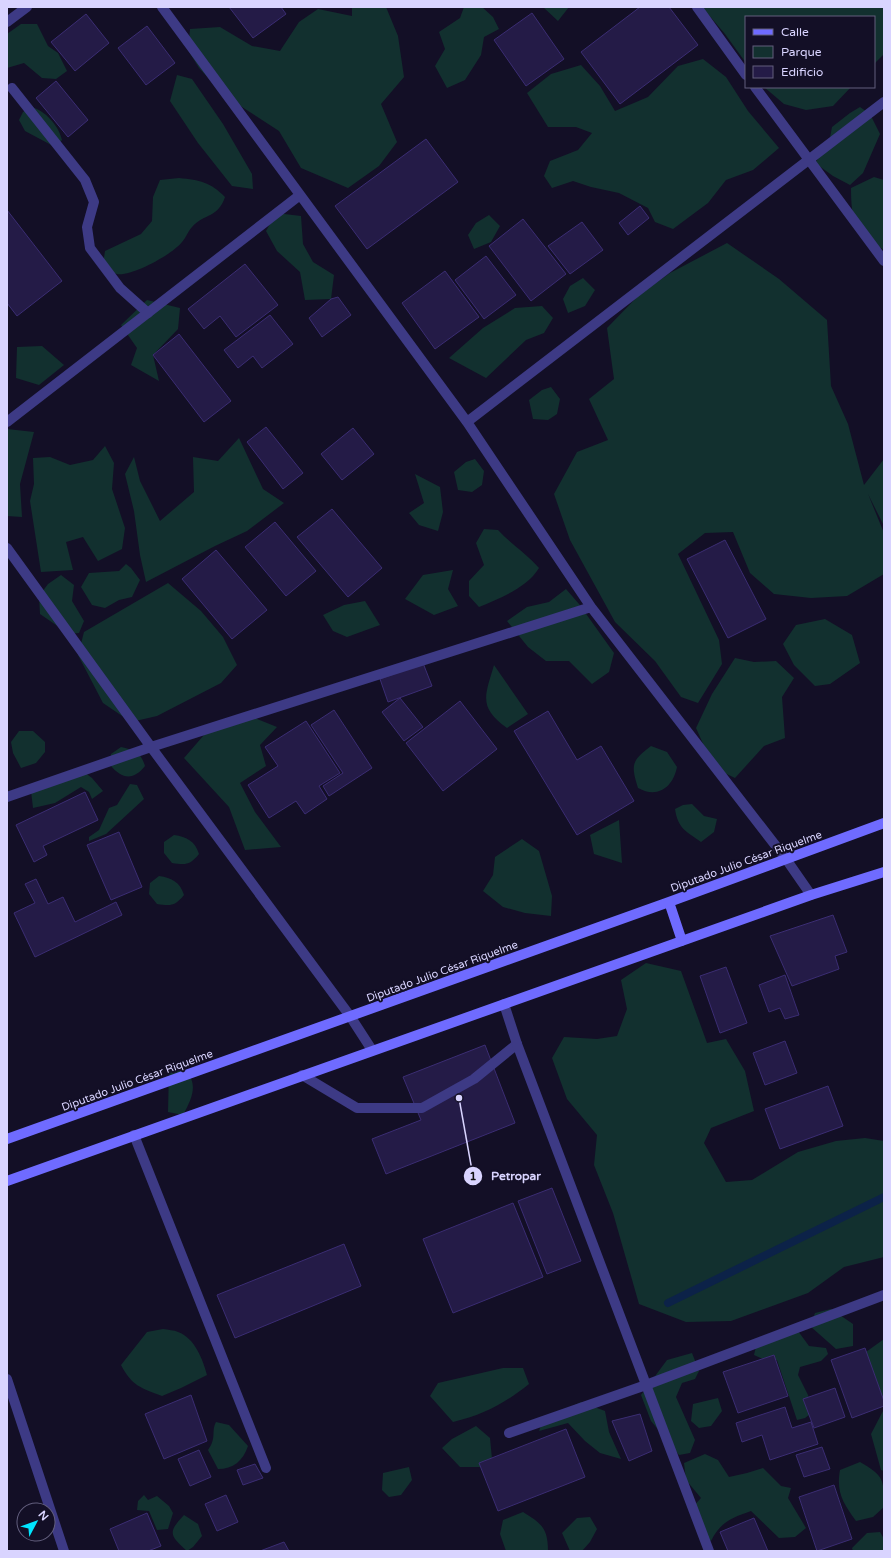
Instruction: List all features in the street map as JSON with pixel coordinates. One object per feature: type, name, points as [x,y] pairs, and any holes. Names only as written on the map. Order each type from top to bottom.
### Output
[{"type":"street","points":[[7,22],[27,7]]},
{"type":"street","points":[[162,7],[467,422],[591,607],[786,859],[810,895]]},
{"type":"street","points":[[696,7],[745,74]]},
{"type":"street","points":[[12,88],[85,180],[94,202],[87,227],[90,248],[120,288],[148,313]]},
{"type":"street","points":[[756,88],[884,261]]},
{"type":"street","points":[[467,422],[884,102]]},
{"type":"street","points":[[7,422],[300,195]]},
{"type":"street","points":[[7,548],[151,747],[350,1016],[372,1050]]},
{"type":"street","points":[[7,797],[151,747],[591,607]]},
{"type":"street","name":"Diputado Julio César Riquelme","points":[[7,1139],[669,902],[884,823]]},
{"type":"street","points":[[7,1181],[810,895],[884,872]]},
{"type":"street","points":[[669,902],[682,941]]},
{"type":"street","points":[[504,1004],[517,1044],[709,1551]]},
{"type":"street","points":[[302,1075],[357,1108],[422,1108],[474,1079],[517,1044]]},
{"type":"street","points":[[134,1135],[266,1468]]},
{"type":"street","points":[[510,1433],[646,1385],[884,1295]]},
{"type":"street","points":[[7,1379],[64,1551]]},
{"type":"green space","points":[[352,7],[386,7],[398,36],[404,77],[381,104],[397,142],[379,166],[348,188],[301,168],[279,131],[225,96],[199,68],[188,50],[190,29],[220,27],[252,46],[280,51],[299,22],[318,9],[352,16]]},
{"type":"green space","points":[[464,7],[482,7],[493,17],[499,29],[484,37],[481,55],[465,80],[447,88],[435,66],[445,49],[439,32],[460,18]]},
{"type":"green space","points":[[543,7],[569,7],[558,21]]},
{"type":"green space","points":[[702,7],[884,7],[884,54],[875,63],[875,16],[745,16],[745,62],[725,34]]},
{"type":"green space","points":[[21,24],[37,24],[48,46],[58,53],[67,71],[56,79],[42,78],[24,63],[7,68],[7,34]]},
{"type":"green space","points":[[703,59],[726,77],[748,111],[779,148],[753,170],[726,180],[708,203],[673,229],[655,222],[648,208],[619,193],[591,187],[573,181],[552,188],[544,176],[550,161],[578,150],[592,133],[576,127],[548,127],[527,93],[551,74],[581,65],[600,86],[615,111],[648,97],[678,66]]},
{"type":"green space","points":[[177,75],[192,79],[223,124],[252,174],[253,189],[232,186],[198,143],[170,101]]},
{"type":"green space","points":[[765,88],[850,88],[833,106],[806,110],[784,104]]},
{"type":"green space","points":[[31,107],[41,111],[51,119],[58,129],[62,140],[55,147],[25,131],[19,120],[23,112]]},
{"type":"green space","points":[[860,107],[870,114],[880,134],[863,173],[850,185],[833,176],[815,163],[829,143],[832,127]]},
{"type":"green space","points":[[874,177],[884,180],[884,250],[874,244],[861,231],[857,225],[852,209],[851,188]]},
{"type":"green space","points":[[179,178],[199,181],[220,192],[225,197],[219,209],[197,223],[177,247],[151,264],[123,274],[117,274],[111,271],[103,264],[105,251],[141,234],[152,221],[153,197],[160,180]]},
{"type":"green space","points":[[276,213],[301,216],[303,244],[313,262],[334,275],[331,299],[305,300],[300,272],[277,251],[266,231]]},
{"type":"green space","points":[[489,215],[500,226],[491,242],[474,249],[468,235],[476,223]]},
{"type":"green space","points":[[727,243],[779,279],[827,320],[831,386],[848,424],[864,485],[884,459],[884,526],[868,494],[884,533],[884,574],[847,596],[811,598],[774,594],[750,573],[733,532],[705,533],[678,554],[719,640],[722,664],[698,703],[681,697],[655,661],[615,622],[570,540],[554,494],[577,452],[608,440],[589,399],[614,379],[607,328],[639,295],[670,273]]},
{"type":"green space","points":[[583,278],[595,290],[585,306],[568,313],[563,299],[570,286]]},
{"type":"green space","points":[[147,300],[180,308],[178,329],[153,355],[159,381],[131,365],[137,348],[121,325]]},
{"type":"green space","points":[[542,306],[553,318],[544,333],[526,340],[486,378],[449,358],[483,328],[515,308]]},
{"type":"green space","points":[[42,346],[64,365],[39,385],[16,378],[17,347]]},
{"type":"green space","points":[[551,387],[560,399],[557,414],[548,420],[533,419],[529,400],[542,390]]},
{"type":"green space","points":[[7,429],[34,432],[20,484],[22,517],[7,516]]},
{"type":"green space","points":[[239,438],[263,489],[284,503],[247,531],[146,582],[140,555],[134,511],[125,474],[134,457],[140,481],[160,521],[194,492],[193,457],[218,461]]},
{"type":"green space","points":[[105,446],[114,463],[112,489],[125,528],[122,549],[98,561],[83,537],[66,542],[73,570],[41,572],[30,501],[34,484],[33,458],[50,457],[70,465],[93,460]]},
{"type":"green space","points":[[475,459],[484,471],[482,485],[472,492],[458,490],[454,472],[466,462]]},
{"type":"green space","points":[[415,474],[440,487],[443,512],[438,531],[419,525],[409,513],[424,503]]},
{"type":"green space","points":[[484,529],[498,530],[539,568],[528,581],[520,587],[479,607],[469,596],[469,581],[484,565],[476,543]]},
{"type":"green space","points":[[126,564],[140,580],[132,597],[119,600],[105,608],[92,605],[81,587],[89,573],[119,571]]},
{"type":"green space","points":[[453,570],[448,589],[458,606],[434,615],[405,599],[423,575]]},
{"type":"green space","points":[[61,575],[74,585],[72,601],[84,621],[79,633],[69,634],[40,614],[39,596],[48,584]]},
{"type":"green space","points":[[168,583],[201,611],[223,637],[237,665],[221,683],[157,716],[131,722],[103,703],[78,655],[84,632]]},
{"type":"green space","points":[[566,589],[579,604],[614,653],[609,672],[592,684],[569,661],[546,661],[528,647],[507,621],[527,607],[549,602]]},
{"type":"green space","points":[[365,601],[380,625],[347,637],[333,631],[323,615],[344,605]]},
{"type":"green space","points":[[825,619],[852,635],[860,663],[830,684],[815,686],[794,665],[783,644],[796,625]]},
{"type":"green space","points":[[735,658],[754,662],[776,661],[794,678],[782,697],[785,738],[764,746],[735,778],[714,768],[696,728],[712,694]]},
{"type":"green space","points":[[494,665],[528,714],[507,728],[491,714],[486,700],[488,685]]},
{"type":"green space","points":[[252,717],[277,727],[260,745],[266,766],[240,783],[255,812],[281,847],[245,850],[229,807],[184,758],[210,728]]},
{"type":"green space","points":[[19,731],[33,731],[45,742],[45,752],[36,763],[21,768],[13,753],[11,742]]},
{"type":"green space","points":[[651,746],[667,752],[677,767],[672,780],[664,789],[652,792],[638,788],[634,774],[634,764],[636,760]]},
{"type":"green space","points":[[121,747],[136,752],[139,755],[145,766],[141,771],[132,776],[128,776],[114,770],[110,765],[111,754]]},
{"type":"green space","points":[[84,772],[92,778],[103,791],[92,799],[89,792],[81,787],[55,803],[33,808],[31,791]]},
{"type":"green space","points":[[130,784],[137,785],[144,799],[106,834],[89,841],[89,837],[99,830],[109,808],[117,805]]},
{"type":"green space","points":[[692,804],[704,816],[717,819],[714,832],[701,842],[684,829],[676,816],[675,809],[683,805]]},
{"type":"green space","points":[[619,820],[622,863],[594,854],[590,835]]},
{"type":"green space","points":[[174,835],[187,838],[193,843],[199,854],[193,860],[184,864],[172,863],[164,853],[164,842]]},
{"type":"green space","points":[[522,839],[539,851],[552,896],[551,916],[525,913],[503,907],[483,891],[493,875],[495,857]]},
{"type":"green space","points":[[159,876],[172,879],[178,884],[184,895],[178,901],[169,905],[157,904],[149,894],[150,883]]},
{"type":"green space","points":[[646,963],[681,971],[707,1043],[726,1039],[745,1071],[754,1111],[711,1128],[704,1143],[726,1182],[752,1180],[798,1152],[836,1141],[865,1138],[884,1141],[884,1257],[844,1267],[808,1293],[731,1321],[686,1322],[639,1304],[613,1213],[594,1165],[597,1135],[567,1099],[552,1058],[564,1037],[597,1039],[617,1036],[627,1009],[621,980]]},
{"type":"green space","points":[[178,1065],[190,1076],[193,1088],[190,1101],[183,1115],[168,1112],[169,1070]]},
{"type":"green space","points":[[831,1309],[853,1324],[853,1346],[836,1349],[810,1326],[815,1313]]},
{"type":"green space","points":[[163,1329],[176,1331],[184,1335],[194,1344],[201,1356],[207,1375],[162,1396],[148,1391],[133,1382],[121,1365],[147,1332]]},
{"type":"green space","points":[[798,1331],[809,1346],[826,1348],[828,1354],[821,1361],[800,1367],[798,1375],[808,1395],[813,1412],[805,1418],[797,1420],[777,1360],[765,1360],[754,1355],[757,1342]]},
{"type":"green space","points":[[884,1339],[884,1401],[866,1352]]},
{"type":"green space","points":[[692,1353],[699,1371],[695,1379],[682,1383],[676,1397],[695,1440],[690,1453],[679,1455],[651,1421],[641,1395],[667,1360]]},
{"type":"green space","points":[[503,1368],[523,1368],[529,1384],[503,1403],[475,1416],[453,1422],[430,1396],[438,1383]]},
{"type":"green space","points":[[718,1398],[722,1411],[711,1426],[699,1428],[691,1421],[693,1404]]},
{"type":"green space","points":[[581,1402],[605,1411],[609,1432],[621,1459],[600,1453],[585,1441],[568,1423],[539,1431],[543,1420]]},
{"type":"green space","points":[[884,1409],[884,1471],[881,1470],[871,1434]]},
{"type":"green space","points":[[216,1422],[229,1425],[248,1446],[240,1460],[228,1468],[218,1469],[208,1450],[211,1446]]},
{"type":"green space","points":[[476,1426],[490,1438],[492,1459],[480,1467],[460,1467],[442,1448],[452,1439]]},
{"type":"green space","points":[[705,1454],[718,1460],[729,1477],[763,1468],[781,1486],[791,1488],[788,1498],[806,1528],[795,1537],[779,1538],[751,1511],[728,1521],[719,1529],[711,1541],[698,1527],[690,1510],[701,1498],[686,1480],[684,1463]]},
{"type":"green space","points":[[860,1462],[874,1471],[881,1479],[884,1490],[884,1507],[873,1517],[856,1521],[844,1503],[840,1491],[839,1478],[840,1470]]},
{"type":"green space","points":[[409,1467],[412,1480],[401,1495],[389,1497],[382,1490],[383,1473]]},
{"type":"green space","points":[[144,1495],[148,1500],[157,1496],[169,1506],[173,1513],[168,1529],[157,1530],[149,1511],[137,1510],[138,1501]]},
{"type":"green space","points":[[523,1512],[539,1523],[545,1531],[548,1551],[506,1551],[500,1534],[503,1520]]},
{"type":"green space","points":[[184,1515],[198,1524],[202,1536],[193,1547],[187,1551],[177,1541],[173,1533],[175,1526]]},
{"type":"green space","points":[[590,1517],[597,1529],[590,1542],[582,1551],[570,1551],[562,1533],[577,1518]]},
{"type":"green space","points":[[880,1532],[884,1539],[884,1551],[853,1551],[852,1548],[867,1533]]},
{"type":"building","points":[[229,7],[281,7],[286,14],[253,38]]},
{"type":"building","points":[[640,7],[669,7],[698,45],[620,104],[581,52]]},
{"type":"building","points":[[532,13],[564,59],[526,86],[494,40]]},
{"type":"building","points":[[86,14],[109,43],[75,71],[51,42]]},
{"type":"building","points":[[147,26],[175,63],[146,85],[118,48]]},
{"type":"building","points":[[56,81],[88,120],[68,137],[36,98]]},
{"type":"building","points":[[426,139],[458,182],[367,249],[335,206]]},
{"type":"building","points":[[640,206],[649,218],[628,235],[619,223]]},
{"type":"building","points":[[7,210],[62,281],[17,316],[7,303]]},
{"type":"building","points":[[523,219],[566,274],[531,301],[489,246]]},
{"type":"building","points":[[582,222],[603,250],[570,274],[548,246]]},
{"type":"building","points":[[486,256],[516,295],[484,319],[455,280]]},
{"type":"building","points":[[245,264],[278,305],[236,337],[220,316],[204,329],[188,309]]},
{"type":"building","points":[[445,271],[479,317],[435,349],[402,303]]},
{"type":"building","points":[[338,297],[351,315],[322,337],[309,318],[331,299]]},
{"type":"building","points":[[270,315],[293,344],[262,368],[253,356],[238,368],[224,350]]},
{"type":"building","points":[[179,334],[231,401],[204,422],[153,355]]},
{"type":"building","points":[[266,427],[303,473],[283,489],[247,442]]},
{"type":"building","points":[[353,428],[374,454],[342,480],[321,454]]},
{"type":"building","points":[[332,509],[382,568],[348,597],[297,537]]},
{"type":"building","points":[[275,522],[316,571],[286,596],[245,547]]},
{"type":"building","points":[[725,540],[766,619],[728,638],[687,559]]},
{"type":"building","points":[[216,550],[267,610],[232,639],[182,579]]},
{"type":"building","points":[[423,663],[432,686],[388,702],[380,679]]},
{"type":"building","points":[[400,698],[423,727],[404,741],[382,712]]},
{"type":"building","points":[[460,701],[497,749],[443,791],[406,743]]},
{"type":"building","points":[[334,710],[372,768],[329,796],[323,786],[343,773],[311,725]]},
{"type":"building","points":[[548,711],[577,760],[601,746],[634,801],[577,835],[514,731]]},
{"type":"building","points":[[306,721],[340,773],[319,786],[327,799],[305,814],[296,801],[269,818],[248,785],[278,766],[265,747]]},
{"type":"building","points":[[85,792],[98,820],[43,846],[47,855],[34,862],[16,825]]},
{"type":"building","points":[[119,832],[142,887],[111,900],[87,845]]},
{"type":"building","points":[[36,879],[48,904],[63,897],[75,922],[116,902],[122,915],[35,957],[14,913],[35,903],[25,884]]},
{"type":"building","points":[[833,915],[847,952],[835,956],[839,969],[792,986],[770,936]]},
{"type":"building","points":[[726,967],[747,1023],[720,1033],[700,976]]},
{"type":"building","points":[[785,975],[799,1015],[785,1019],[780,1008],[769,1012],[759,985]]},
{"type":"building","points":[[785,1041],[797,1073],[765,1085],[753,1053]]},
{"type":"building","points":[[485,1045],[515,1123],[386,1174],[372,1139],[421,1120],[403,1077]]},
{"type":"building","points":[[828,1086],[843,1126],[780,1149],[765,1109]]},
{"type":"building","points":[[552,1188],[581,1261],[547,1274],[518,1201]]},
{"type":"building","points":[[513,1203],[543,1277],[453,1313],[423,1239]]},
{"type":"building","points":[[344,1244],[361,1286],[235,1338],[217,1295]]},
{"type":"building","points":[[865,1348],[884,1401],[884,1406],[852,1418],[831,1360]]},
{"type":"building","points":[[774,1355],[788,1396],[738,1413],[723,1372]]},
{"type":"building","points":[[835,1388],[845,1417],[814,1428],[803,1399]]},
{"type":"building","points":[[191,1395],[207,1441],[164,1459],[145,1414]]},
{"type":"building","points":[[785,1407],[792,1428],[811,1422],[818,1444],[770,1460],[762,1435],[742,1442],[736,1423]]},
{"type":"building","points":[[640,1414],[652,1451],[629,1461],[612,1421]]},
{"type":"building","points":[[566,1429],[585,1477],[498,1511],[479,1463]]},
{"type":"building","points":[[822,1447],[830,1469],[804,1477],[796,1455]]},
{"type":"building","points":[[199,1450],[211,1477],[190,1486],[178,1459]]},
{"type":"building","points":[[255,1464],[263,1478],[243,1485],[237,1470]]},
{"type":"building","points":[[834,1485],[852,1539],[817,1551],[799,1497]]},
{"type":"building","points":[[226,1495],[238,1522],[217,1531],[205,1504]]},
{"type":"building","points":[[147,1513],[161,1546],[148,1551],[119,1551],[110,1529]]},
{"type":"building","points":[[754,1518],[768,1551],[728,1551],[720,1532]]},
{"type":"building","points":[[284,1542],[289,1551],[260,1551]]},
{"type":"waterway","points":[[668,1303],[884,1197]]},
{"type":"place","name":"Petropar","points":[[459,1098]]}]
